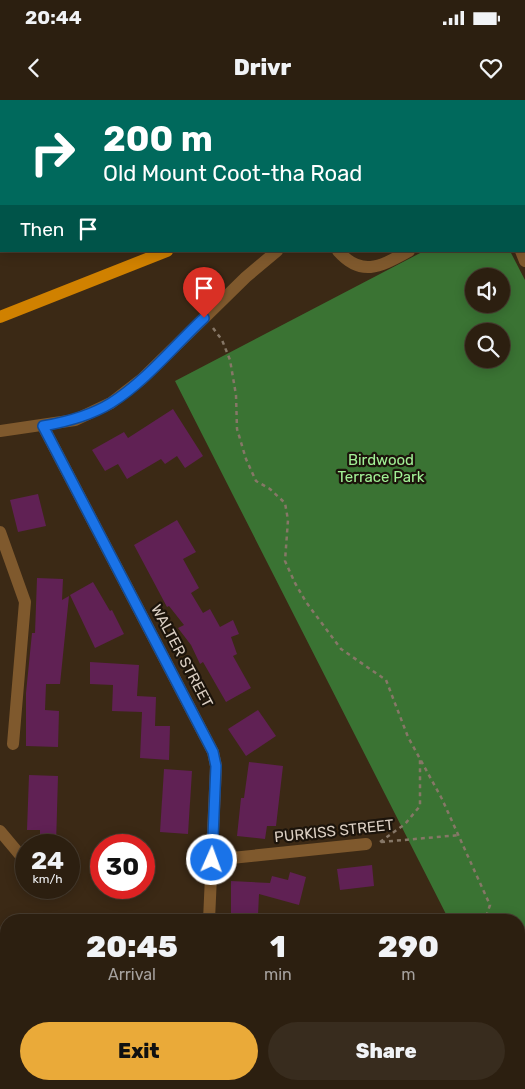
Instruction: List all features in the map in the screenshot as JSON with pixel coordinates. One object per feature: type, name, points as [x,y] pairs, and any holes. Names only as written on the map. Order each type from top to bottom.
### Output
[{"type":"main road","points":[[0,317],[164,252]]},
{"type":"street","points":[[0,431],[75,420],[111,403],[142,379],[204,318],[276,252]]},
{"type":"street","points":[[339,252],[350,265],[362,267],[390,261],[407,252]]},
{"type":"street","name":"WALTER STREET","points":[[43,426],[213,752],[216,766],[209,914]]},
{"type":"street","points":[[0,532],[25,602],[13,744]]},
{"type":"street","points":[[0,831],[15,849]]},
{"type":"street","name":"PURKISS STREET","points":[[212,860],[366,844]]},
{"type":"path","points":[[204,318],[222,340],[230,360],[236,395],[237,429],[246,459],[256,481],[270,489],[285,503],[288,520],[286,561],[295,583],[306,602],[342,649],[386,680],[408,737],[460,835],[490,905],[487,914]]},
{"type":"path","points":[[380,842],[405,824],[420,806],[420,758]]},
{"type":"path","name":"PURKISS STREET","points":[[366,844],[460,835]]},
{"type":"green space","name":"Birdwood Terrace Park","points":[[422,252],[511,252],[525,280],[525,914],[446,914],[175,381]]},
{"type":"building","points":[[173,409],[203,456],[185,468],[177,456],[165,464],[161,459],[127,479],[118,464],[105,471],[92,450],[124,432],[128,438]]},
{"type":"building","points":[[38,494],[46,526],[18,532],[10,500]]},
{"type":"building","points":[[177,520],[196,552],[183,559],[199,588],[191,593],[203,613],[210,609],[220,627],[233,620],[239,634],[231,637],[237,654],[233,656],[251,688],[226,702],[203,662],[200,664],[191,645],[178,628],[184,625],[169,606],[167,607],[134,545]]},
{"type":"building","points":[[37,578],[63,579],[62,600],[69,596],[60,684],[46,684],[45,710],[59,711],[58,747],[26,746],[26,693],[32,633],[35,633]]},
{"type":"building","points":[[93,582],[110,611],[112,610],[124,634],[95,648],[70,595]]},
{"type":"building","points":[[90,662],[139,665],[137,696],[156,697],[155,726],[170,726],[169,760],[140,758],[142,712],[112,711],[113,685],[90,684]]},
{"type":"building","points":[[258,710],[276,736],[246,756],[228,729]]},
{"type":"building","points":[[249,762],[283,766],[276,826],[267,826],[265,839],[237,836],[241,798],[244,798]]},
{"type":"building","points":[[164,769],[192,771],[188,834],[160,832]]},
{"type":"building","points":[[29,775],[58,776],[56,834],[40,834],[40,830],[27,830]]},
{"type":"building","points":[[372,865],[374,886],[340,890],[337,869]]},
{"type":"building","points":[[290,872],[306,877],[299,905],[259,894],[258,914],[231,914],[231,881],[270,883],[272,876],[288,880]]},
{"type":"route","points":[[204,318],[142,379],[111,403],[75,420],[43,426],[213,752],[216,766],[212,860]]}]
